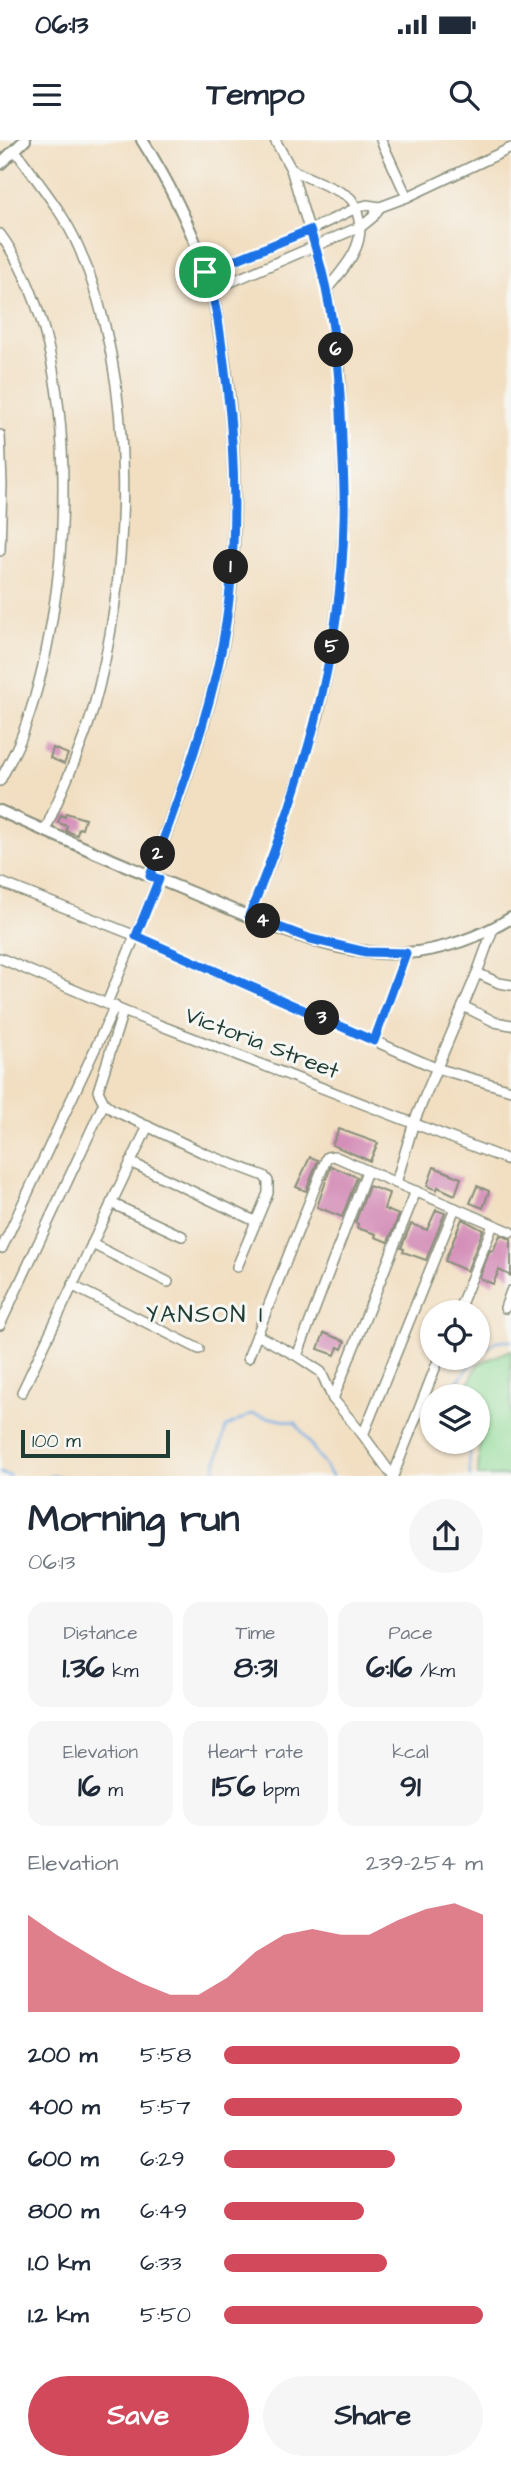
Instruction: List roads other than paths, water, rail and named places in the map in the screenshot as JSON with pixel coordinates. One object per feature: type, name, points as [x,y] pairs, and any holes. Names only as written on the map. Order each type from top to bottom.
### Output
[{"type":"street","points":[[0,164],[25,140]]},
{"type":"street","points":[[142,140],[180,208],[212,290],[228,394],[232,455],[232,556],[221,652],[199,740],[115,1007],[98,1091],[104,1102],[113,1110],[206,1154],[264,1176],[268,1181],[268,1193],[237,1267]]},
{"type":"street","points":[[249,916],[274,855],[318,717],[330,659],[340,582],[344,520],[340,370],[327,289],[291,169],[275,140]]},
{"type":"street","points":[[385,142],[407,197]]},
{"type":"street","points":[[205,272],[310,230],[356,208],[380,206],[407,197],[511,148]]},
{"type":"street","points":[[15,150],[78,245],[96,292],[111,346],[118,399],[121,457],[121,533],[114,604],[104,660],[92,714],[45,831]]},
{"type":"street","points":[[291,169],[314,182],[347,195],[353,200],[362,226],[353,257],[327,289]]},
{"type":"street","points":[[212,290],[362,226],[373,217],[380,206]]},
{"type":"street","points":[[0,234],[32,290],[48,342],[59,400],[62,531],[53,615],[40,673],[21,738],[0,781]]},
{"type":"street","points":[[0,435],[0,551]]},
{"type":"street","points":[[0,811],[249,916],[311,939],[366,952],[406,953],[442,946],[493,929],[511,918]]},
{"type":"street","points":[[0,881],[136,936],[436,1068],[511,1090]]},
{"type":"street","points":[[396,1183],[414,1122],[493,929]]},
{"type":"street","points":[[374,1041],[406,953]]},
{"type":"street","name":"Victoria Street","points":[[0,958],[115,1007],[511,1161]]},
{"type":"street","points":[[477,973],[499,984],[511,985]]},
{"type":"street","points":[[463,1006],[495,1022],[511,1025]]},
{"type":"street","points":[[2,1248],[115,1007]]},
{"type":"street","points":[[0,1325],[104,1102]]},
{"type":"street","points":[[22,1392],[148,1126]]},
{"type":"street","points":[[248,1357],[327,1157],[334,1156],[511,1232]]},
{"type":"street","points":[[130,1162],[255,1222]]},
{"type":"street","points":[[297,1356],[367,1171]]},
{"type":"street","points":[[333,1399],[416,1191]]},
{"type":"street","points":[[111,1203],[181,1236]]},
{"type":"street","points":[[363,1435],[455,1208]]},
{"type":"street","points":[[463,1300],[493,1224]]},
{"type":"street","points":[[92,1244],[168,1282]]},
{"type":"street","points":[[74,1286],[199,1349]]},
{"type":"street","points":[[505,1308],[511,1291]]},
{"type":"street","points":[[257,1335],[321,1372],[333,1399],[393,1475]]},
{"type":"street","points":[[393,1475],[434,1370]]},
{"type":"waterway","points":[[490,1346],[496,1341],[511,1341]]},
{"type":"waterway","points":[[456,1384],[466,1370]]},
{"type":"waterway","points":[[213,1476],[226,1427],[252,1414],[296,1423],[332,1476]]},
{"type":"waterway","points":[[469,1454],[470,1476]]},
{"type":"waterway","points":[[0,1473],[10,1476]]},
{"type":"waterway","points":[[49,1476],[58,1476]]},
{"type":"district","name":"YANSON I","points":[[205,1315]]}]
